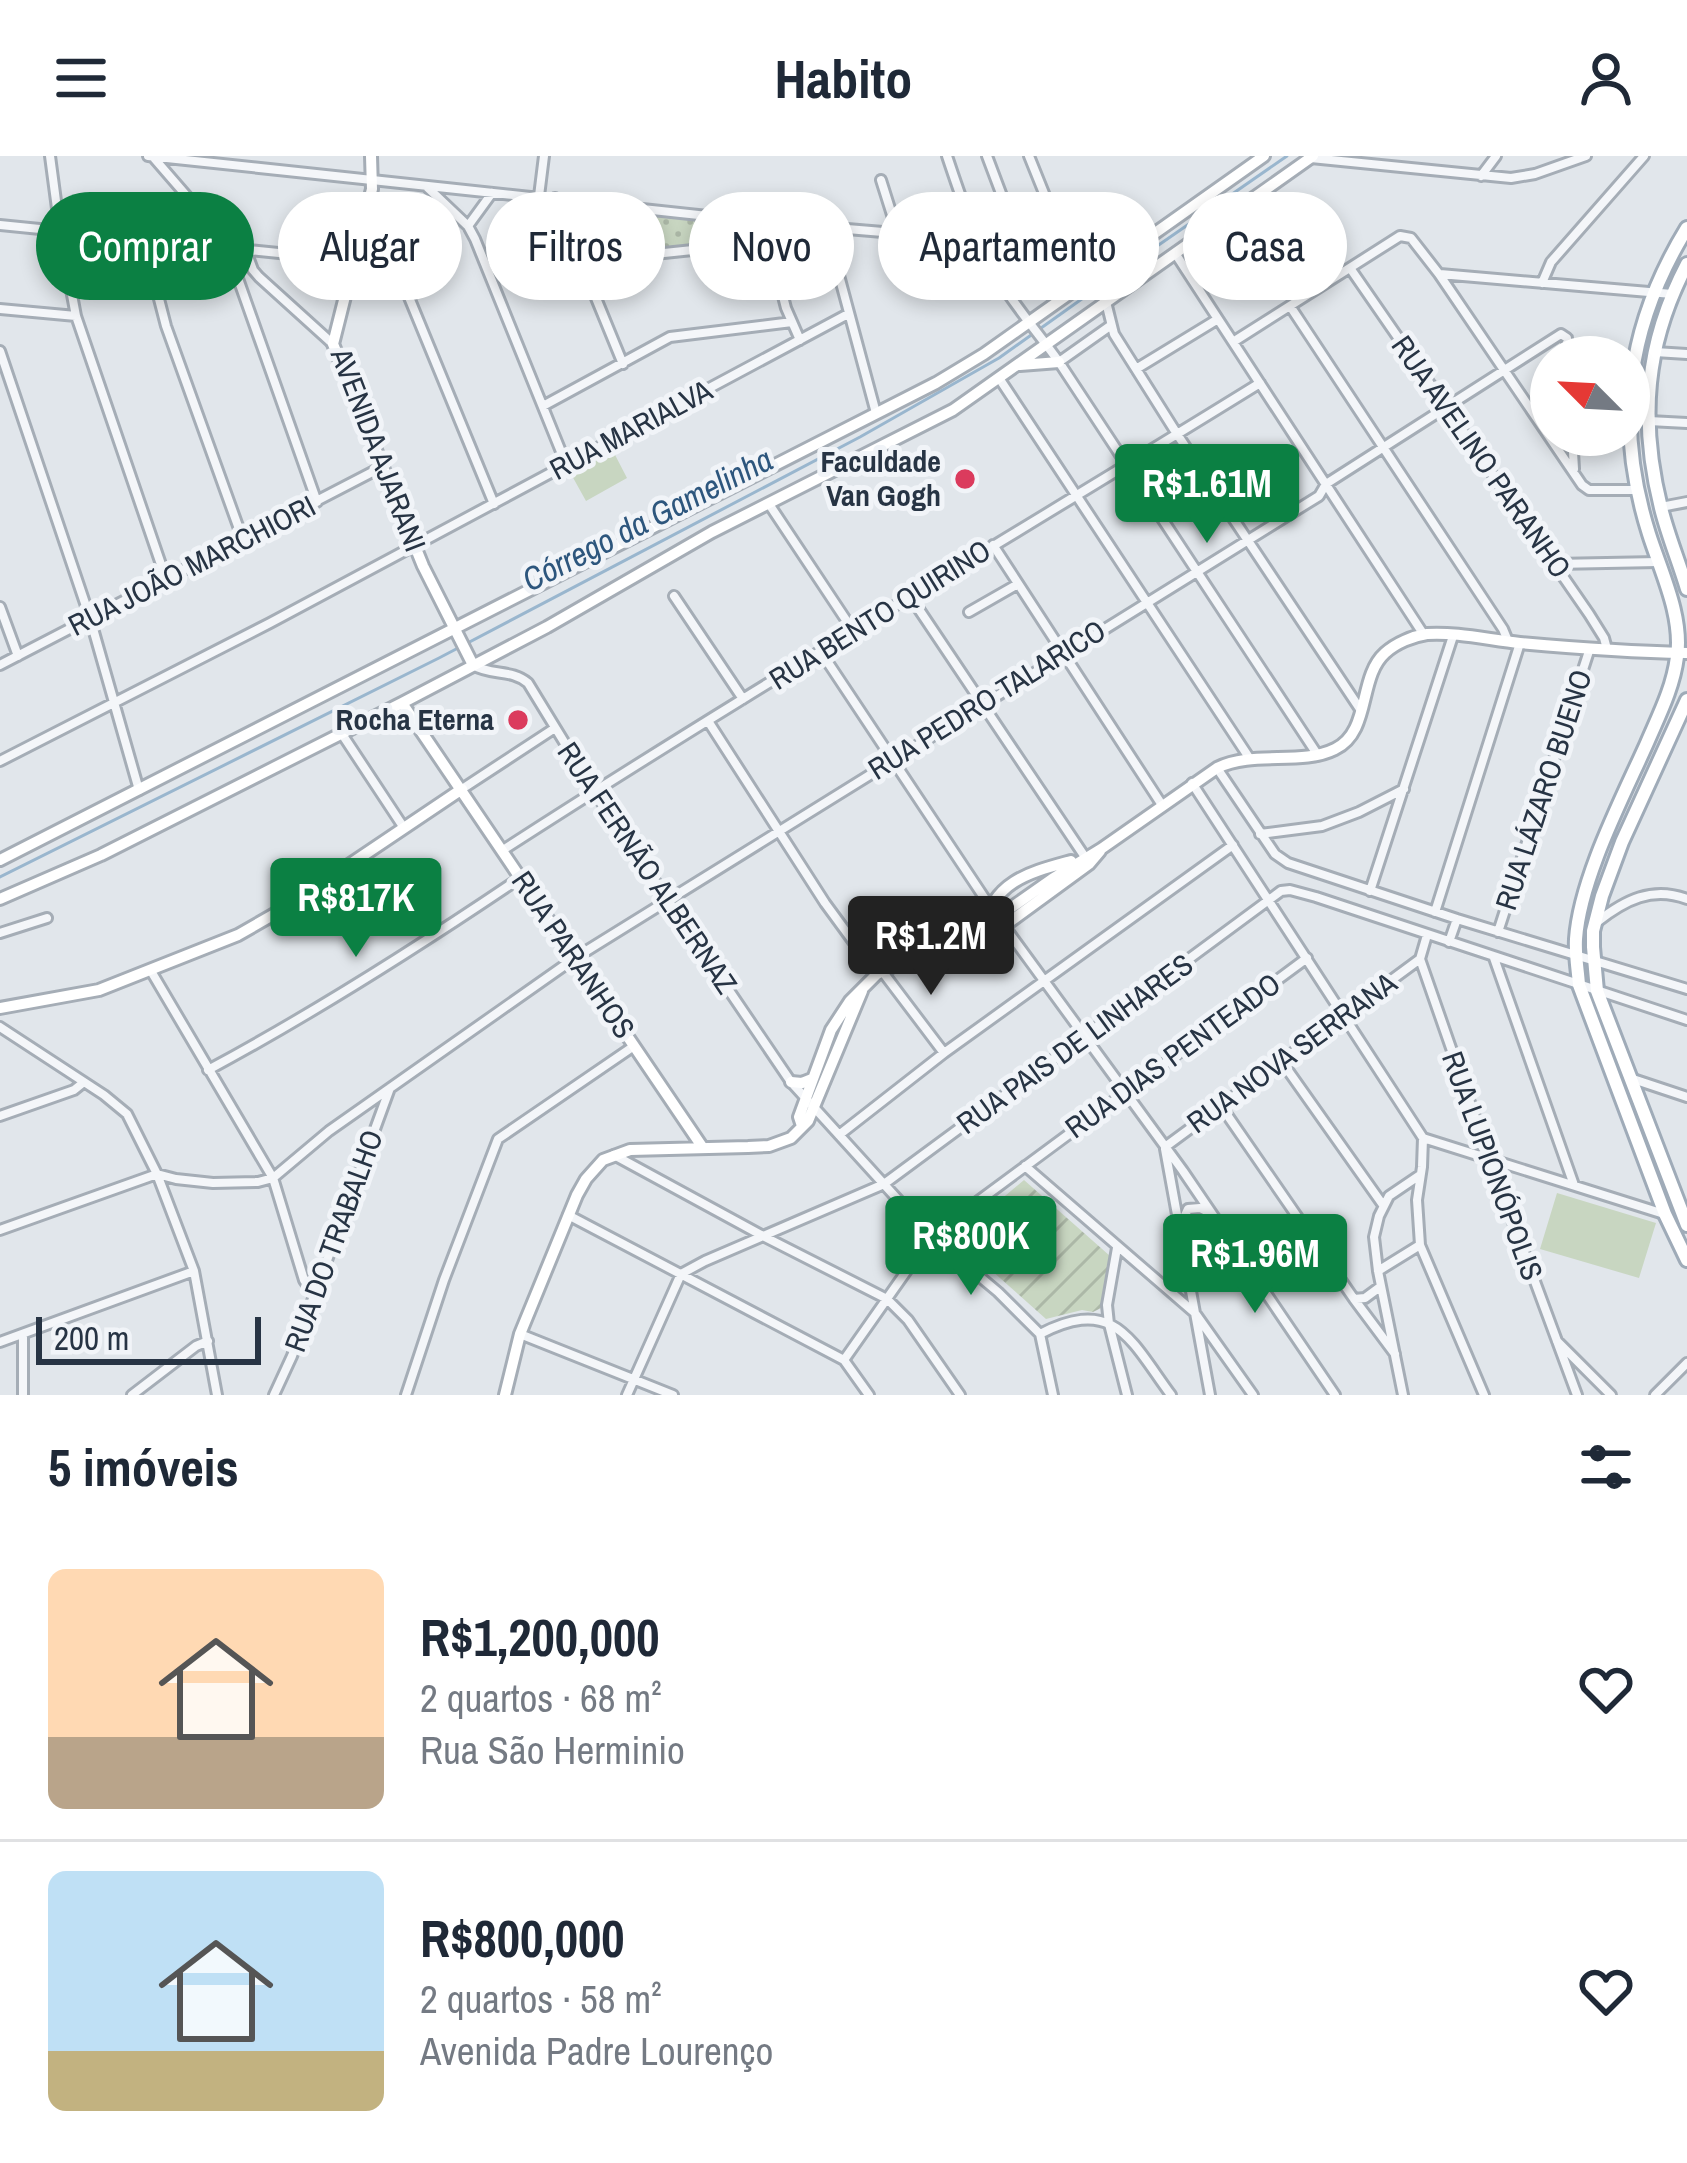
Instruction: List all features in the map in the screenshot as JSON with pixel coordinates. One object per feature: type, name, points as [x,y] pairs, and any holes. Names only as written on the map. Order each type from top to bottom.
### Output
[{"type":"main road","points":[[1687,228],[1642,324],[1632,372],[1630,424],[1639,490],[1683,652],[1586,889],[1576,956],[1580,985],[1665,1214],[1687,1260]]},
{"type":"main road","points":[[1650,404],[1653,352],[1687,264]]},
{"type":"main road","points":[[1650,431],[1661,506],[1686,579]]},
{"type":"main road","points":[[1687,700],[1622,842],[1593,932],[1598,991],[1687,1225]]},
{"type":"street","points":[[50,156],[54,192]]},
{"type":"street","points":[[150,156],[493,192]]},
{"type":"street","points":[[150,156],[182,192]]},
{"type":"street","name":"AVENIDA AJARANI","points":[[370,192],[371,156]]},
{"type":"street","points":[[540,192],[544,156]]},
{"type":"street","points":[[947,156],[960,192]]},
{"type":"street","points":[[988,156],[1001,192]]},
{"type":"street","points":[[1029,156],[1044,192]]},
{"type":"street","points":[[1159,233],[1264,156]]},
{"type":"street","points":[[1481,176],[1496,156]]},
{"type":"street","points":[[0,899],[101,855],[342,734],[547,627],[712,532],[953,410],[1312,157],[1523,177],[1586,156]]},
{"type":"street","points":[[1542,283],[1551,262],[1644,156]]},
{"type":"street","points":[[881,180],[885,192]]},
{"type":"street","points":[[424,185],[468,226],[566,464]]},
{"type":"street","points":[[468,226],[486,202]]},
{"type":"street","points":[[0,225],[36,229]]},
{"type":"street","points":[[1233,342],[1400,236],[1411,238],[1582,485],[1589,490],[1639,490]]},
{"type":"street","points":[[1175,253],[1424,634]]},
{"type":"street","points":[[254,267],[259,277],[333,344]]},
{"type":"street","name":"RUA AVELINO PARANHO","points":[[1351,268],[1555,564],[1607,649]]},
{"type":"street","points":[[1439,274],[1672,294]]},
{"type":"street","points":[[73,300],[166,579]]},
{"type":"street","points":[[159,300],[243,540]]},
{"type":"street","points":[[244,300],[316,502]]},
{"type":"street","name":"AVENIDA AJARANI","points":[[344,300],[333,344],[415,547],[473,665]]},
{"type":"street","points":[[410,300],[494,505]]},
{"type":"street","points":[[596,300],[623,364]]},
{"type":"street","points":[[786,300],[800,340]]},
{"type":"street","points":[[844,300],[876,413]]},
{"type":"street","points":[[1013,300],[1059,362],[1317,754]]},
{"type":"street","points":[[0,860],[459,640],[952,374],[1030,325],[1060,300]]},
{"type":"street","points":[[1105,301],[1110,326],[1136,369],[1361,711]]},
{"type":"street","points":[[1290,306],[1514,642]]},
{"type":"street","points":[[0,309],[76,316]]},
{"type":"street","name":"RUA MARIALVA","points":[[0,761],[415,547],[848,314]]},
{"type":"street","points":[[1136,369],[1218,319]]},
{"type":"street","points":[[543,406],[676,335],[792,322]]},
{"type":"street","points":[[1017,365],[1059,362],[1110,326]]},
{"type":"street","points":[[0,351],[90,618],[140,790]]},
{"type":"street","points":[[1653,352],[1687,355]]},
{"type":"street","name":"RUA PEDRO TALARICO","points":[[273,1178],[329,1131],[575,958],[1319,496],[1326,484],[1530,354]]},
{"type":"street","points":[[999,378],[1250,759]]},
{"type":"street","points":[[0,382],[12,388]]},
{"type":"street","name":"RUA BENTO QUIRINO","points":[[503,850],[1260,383]]},
{"type":"street","points":[[1650,421],[1687,424]]},
{"type":"street","points":[[1573,456],[1574,474]]},
{"type":"street","name":"RUA JOÃO MARCHIORI","points":[[0,665],[384,467]]},
{"type":"street","points":[[1661,506],[1687,502]]},
{"type":"street","points":[[768,503],[854,632]]},
{"type":"street","points":[[993,545],[1162,806]]},
{"type":"street","points":[[1555,564],[1658,562]]},
{"type":"street","points":[[1668,592],[1686,579]]},
{"type":"street","points":[[969,613],[1018,584]]},
{"type":"street","points":[[674,596],[743,699]]},
{"type":"street","points":[[910,596],[1085,856]]},
{"type":"street","points":[[0,607],[18,656]]},
{"type":"street","points":[[984,932],[989,905],[998,894],[1023,877],[1101,849],[1217,768],[1233,761],[1317,754],[1343,744],[1354,730],[1372,672],[1381,657],[1401,643],[1424,634],[1683,652]]},
{"type":"street","points":[[1370,891],[1453,636]]},
{"type":"street","points":[[1435,912],[1514,642]]},
{"type":"street","name":"RUA LÁZARO BUENO","points":[[1498,932],[1590,647]]},
{"type":"street","points":[[821,652],[989,905],[1183,1171],[1335,1395]]},
{"type":"street","name":"RUA FERNÃO ALBERNAZ","points":[[473,665],[523,679],[593,791],[791,1082],[931,1236],[1040,1334]]},
{"type":"street","name":"RUA PARANHOS","points":[[402,703],[703,1148]]},
{"type":"street","points":[[707,721],[777,830],[944,1053]]},
{"type":"street","points":[[0,1008],[86,994],[258,924],[555,728]]},
{"type":"street","points":[[342,734],[404,828]]},
{"type":"street","points":[[1217,768],[1283,861],[1687,989]]},
{"type":"street","points":[[1192,783],[1423,1138],[1417,1200],[1420,1245],[1484,1395]]},
{"type":"street","points":[[1260,834],[1322,826],[1404,789]]},
{"type":"street","points":[[839,1135],[944,1053],[1233,845]]},
{"type":"street","points":[[810,1103],[812,1079],[831,1030],[850,1000],[879,972],[984,932],[1089,864],[1101,849]]},
{"type":"street","points":[[1001,921],[1085,856]]},
{"type":"street","points":[[208,1070],[357,985],[520,878]]},
{"type":"street","points":[[1269,900],[1290,890],[1687,1020]]},
{"type":"street","points":[[1596,923],[1631,898],[1663,893],[1686,897]]},
{"type":"street","name":"RUA PAIS DE LINHARES","points":[[681,1274],[884,1184],[1269,900]]},
{"type":"street","points":[[0,933],[46,919]]},
{"type":"street","points":[[1449,942],[1456,919]]},
{"type":"street","points":[[1420,959],[1427,935]]},
{"type":"street","points":[[1493,956],[1574,1185]]},
{"type":"street","name":"RUA DIAS PENTEADO","points":[[844,1360],[931,1236],[1307,958]]},
{"type":"street","name":"RUA NOVA SERRANA","points":[[1165,1147],[1420,959]]},
{"type":"street","name":"RUA LUPIONÓPOLIS","points":[[1420,959],[1576,1395]]},
{"type":"street","points":[[151,971],[273,1178],[304,1280],[314,1295]]},
{"type":"street","points":[[505,1395],[520,1334],[586,1179],[603,1160],[629,1150],[769,1146],[791,1138],[802,1126],[799,1117],[862,991]]},
{"type":"street","points":[[0,1027],[123,1108],[157,1174],[194,1271],[217,1395]]},
{"type":"street","points":[[406,1395],[498,1139],[635,1045]]},
{"type":"street","points":[[1282,1062],[1383,1205]]},
{"type":"street","points":[[1631,1078],[1687,1097]]},
{"type":"street","points":[[791,1082],[812,1079]]},
{"type":"street","points":[[0,1116],[74,1090],[84,1082]]},
{"type":"street","name":"RUA DO TRABALHO","points":[[274,1395],[391,1087]]},
{"type":"street","points":[[1221,1106],[1395,1354]]},
{"type":"street","points":[[1423,1138],[1665,1214]]},
{"type":"street","points":[[1165,1147],[1210,1395]]},
{"type":"street","points":[[612,1154],[887,1299],[908,1320],[960,1395]]},
{"type":"street","points":[[1024,1166],[1195,1312],[1253,1395]]},
{"type":"street","points":[[1169,1178],[1175,1170],[1183,1171]]},
{"type":"street","points":[[0,1230],[157,1174],[213,1183],[273,1178]]},
{"type":"street","points":[[1403,1395],[1374,1237],[1383,1205],[1421,1174]]},
{"type":"street","points":[[1179,1229],[1188,1210],[1200,1208],[1211,1214]]},
{"type":"street","points":[[568,1215],[844,1360],[869,1395]]},
{"type":"street","points":[[1378,1270],[1420,1245]]},
{"type":"street","points":[[1117,1246],[1107,1305],[1127,1395]]},
{"type":"street","points":[[0,1342],[194,1271]]},
{"type":"street","points":[[627,1395],[681,1274]]},
{"type":"street","points":[[1354,1300],[1381,1286]]},
{"type":"street","points":[[1053,1395],[1040,1334],[1080,1318],[1109,1324],[1131,1339],[1171,1395]]},
{"type":"street","points":[[22,1395],[23,1334]]},
{"type":"street","points":[[520,1334],[673,1395]]},
{"type":"street","points":[[1554,1337],[1611,1395]]},
{"type":"street","points":[[132,1395],[208,1341]]},
{"type":"street","points":[[1655,1395],[1686,1367]]},
{"type":"green space","points":[[665,217],[689,219],[689,245],[665,247]]},
{"type":"green space","points":[[613,451],[627,478],[586,501],[571,474]]},
{"type":"green space","points":[[1024,1180],[1110,1256],[1101,1308],[1046,1319],[955,1238]]},
{"type":"green space","points":[[1557,1193],[1656,1223],[1639,1278],[1540,1249]]},
{"type":"waterway","name":"Córrego da Gamelinha","points":[[1159,245],[1287,156]]},
{"type":"waterway","name":"Córrego da Gamelinha","points":[[0,877],[439,658],[860,437],[999,358],[1080,300]]},
{"type":"place","name":"Faculdade Van Gogh","points":[[965,479]]},
{"type":"place","name":"Rocha Eterna","points":[[518,720]]}]
